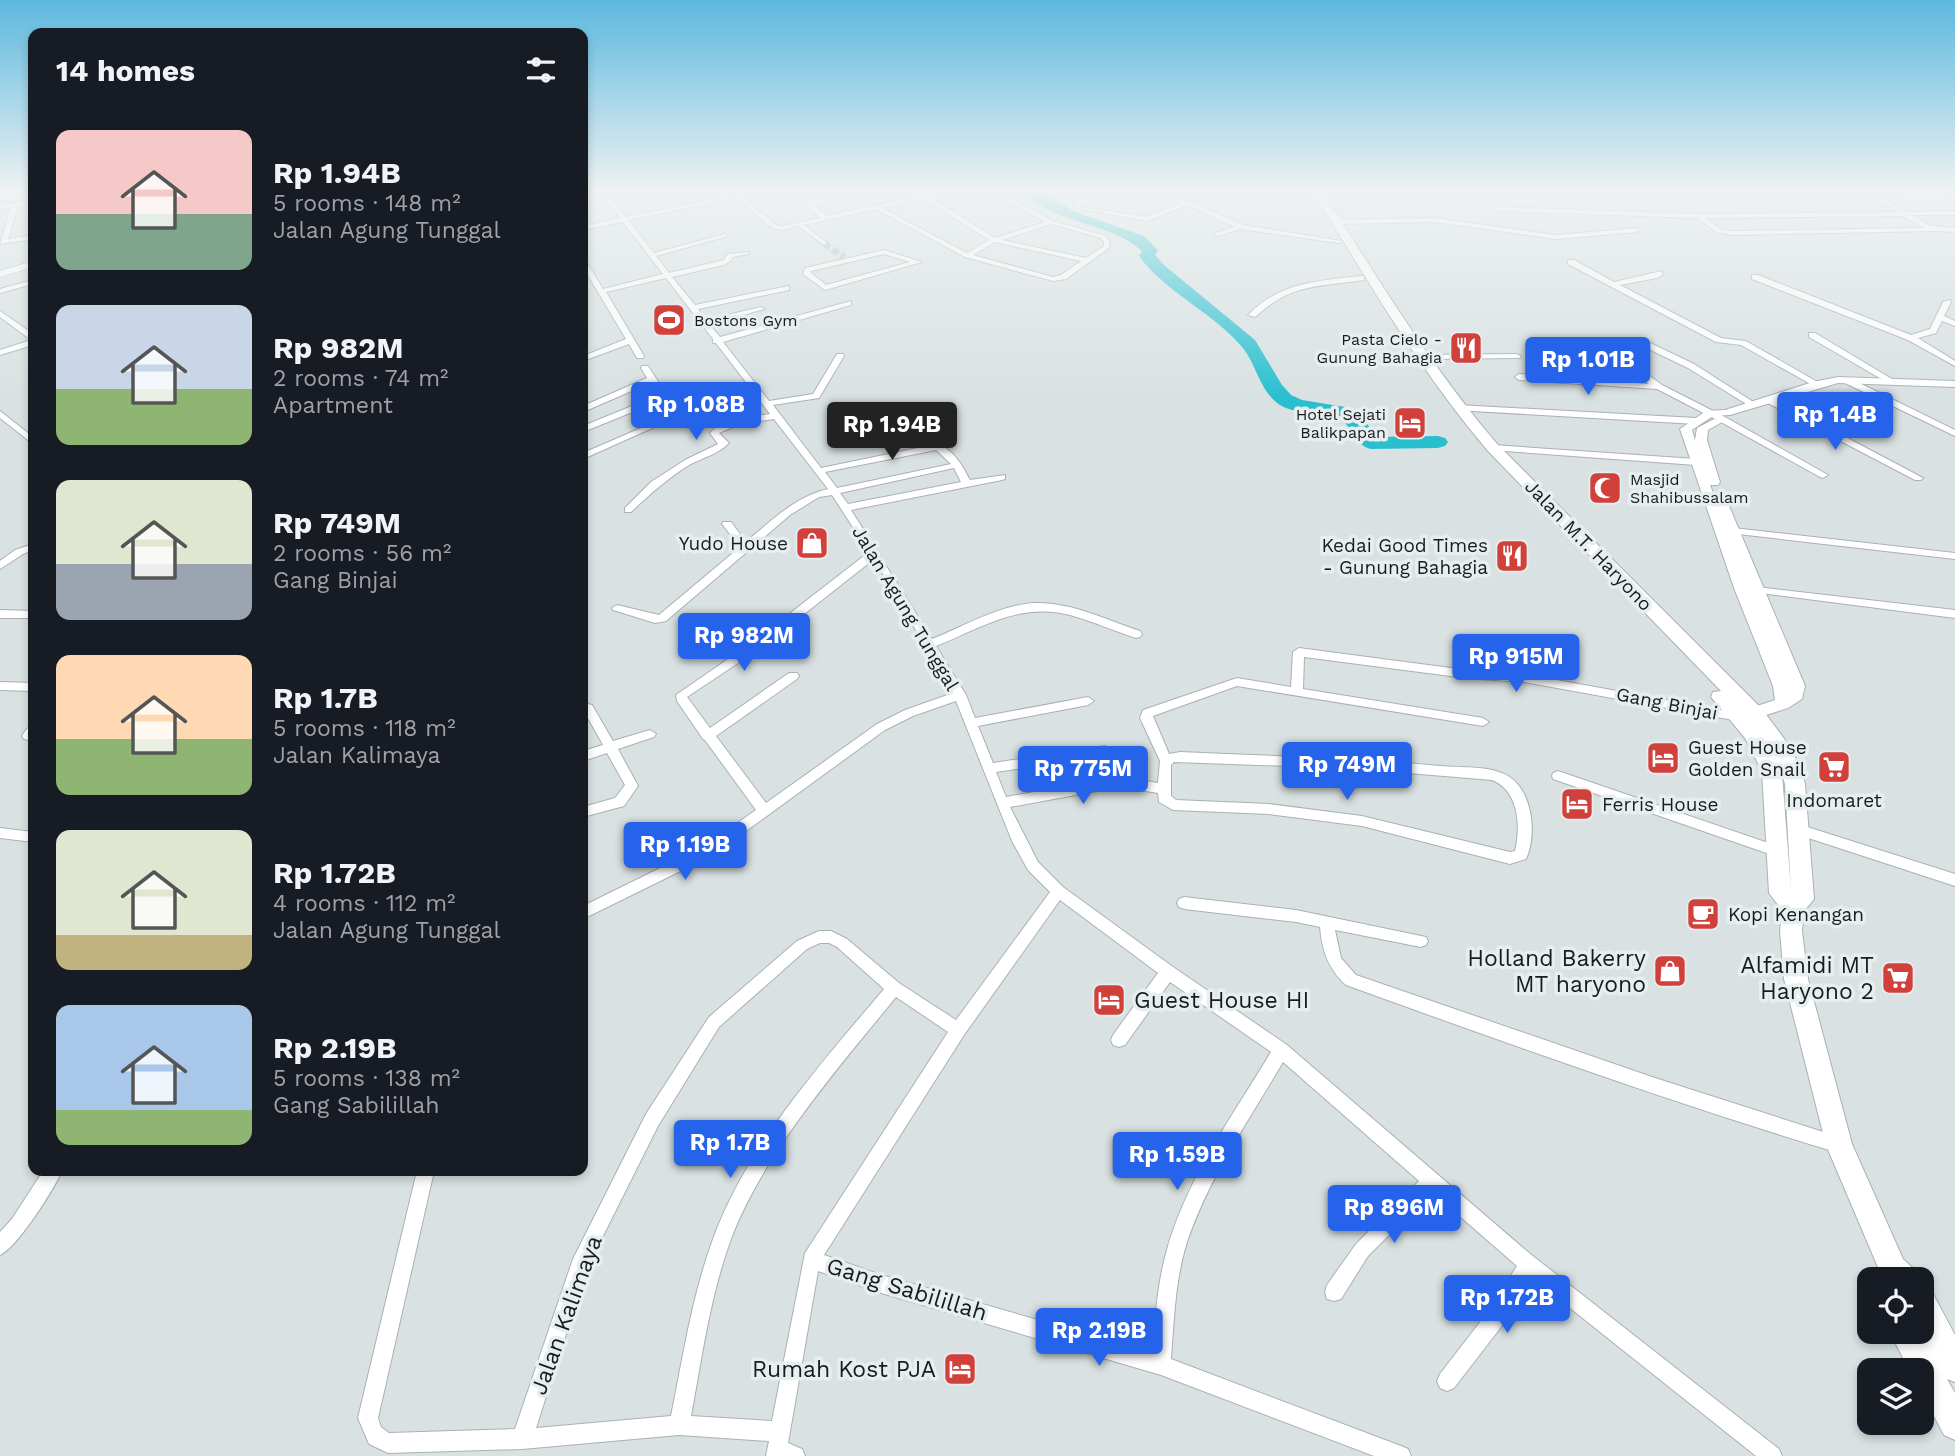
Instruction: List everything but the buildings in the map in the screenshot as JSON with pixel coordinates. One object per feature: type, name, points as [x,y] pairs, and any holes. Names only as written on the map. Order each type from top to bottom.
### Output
[{"type":"main road","name":"Jalan M.T. Haryono","points":[[1350,260],[1441,402],[1486,444],[1781,749],[1791,769],[1803,899],[1793,907],[1791,931],[1796,979],[1839,1145],[1891,1267]]},
{"type":"main road","name":"Jalan M.T. Haryono","points":[[1361,260],[1422,357],[1486,444]]},
{"type":"main road","points":[[0,274],[28,266]]},
{"type":"main road","name":"Jalan M.T. Haryono","points":[[1747,715],[1753,734],[1772,771],[1780,893],[1793,907]]},
{"type":"main road","points":[[1934,1326],[1955,1367]]},
{"type":"main road","points":[[1912,1344],[1955,1424]]},
{"type":"street","name":"Jalan Agung Tunggal","points":[[657,260],[716,341],[833,489],[875,553],[960,695],[1002,803],[1033,866],[1058,891],[1281,1050],[1529,1263],[1772,1456]]},
{"type":"street","points":[[601,291],[726,260]]},
{"type":"street","points":[[843,260],[808,270],[807,274],[822,288],[827,288],[918,262],[912,260]]},
{"type":"street","points":[[982,260],[1053,279],[1063,277],[1085,260]]},
{"type":"street","points":[[1572,262],[1718,340],[1746,344],[1817,384]]},
{"type":"street","points":[[588,269],[640,356]]},
{"type":"street","points":[[1612,284],[1659,273]]},
{"type":"street","points":[[1755,277],[1911,338],[1955,364]]},
{"type":"street","points":[[1252,315],[1269,299],[1293,287],[1361,278]]},
{"type":"street","points":[[0,291],[28,283]]},
{"type":"street","points":[[692,308],[786,288]]},
{"type":"street","points":[[1911,338],[1933,331],[1947,302]]},
{"type":"street","points":[[716,341],[848,303]]},
{"type":"street","points":[[703,323],[761,309]]},
{"type":"street","points":[[0,313],[28,336]]},
{"type":"street","points":[[1941,318],[1955,324]]},
{"type":"street","points":[[1812,335],[1893,382]]},
{"type":"street","points":[[588,357],[631,340]]},
{"type":"street","points":[[0,353],[28,342]]},
{"type":"street","points":[[1643,343],[1691,366],[1751,403]]},
{"type":"street","points":[[1605,347],[1662,389],[1719,415],[1823,475]]},
{"type":"street","points":[[766,404],[816,396],[840,356]]},
{"type":"street","points":[[1422,357],[1517,356]]},
{"type":"street","points":[[588,454],[673,417],[673,411],[650,380],[645,368]]},
{"type":"street","points":[[1519,377],[1662,389]]},
{"type":"street","points":[[588,407],[650,380]]},
{"type":"street","points":[[1846,380],[1955,433]]},
{"type":"street","points":[[1458,408],[1696,421],[1817,384],[1846,380],[1955,384]]},
{"type":"street","points":[[588,427],[662,397]]},
{"type":"street","points":[[1767,399],[1918,478]]},
{"type":"street","points":[[0,414],[28,437]]},
{"type":"street","points":[[1719,415],[1703,428],[1702,462],[1741,588],[1781,685],[1783,704]]},
{"type":"street","points":[[628,510],[654,484],[688,462],[722,446],[724,443],[714,433],[716,431],[738,422],[775,416]]},
{"type":"street","points":[[1696,421],[1686,429],[1733,531],[1797,686],[1797,695],[1771,711],[1747,715]]},
{"type":"street","points":[[1486,444],[1702,462]]},
{"type":"street","points":[[818,471],[937,447],[957,464],[966,481],[964,485]]},
{"type":"street","points":[[617,608],[655,619],[662,618],[801,503],[833,489],[957,464]]},
{"type":"street","points":[[845,508],[1002,477]]},
{"type":"street","points":[[727,524],[746,548]]},
{"type":"street","points":[[1733,531],[1955,556]]},
{"type":"street","points":[[0,566],[28,549]]},
{"type":"street","points":[[765,813],[707,736],[681,698],[682,695],[761,642],[875,553]]},
{"type":"street","points":[[1741,588],[1955,614]]},
{"type":"street","points":[[930,644],[1033,607],[1080,615],[1136,634]]},
{"type":"street","points":[[0,614],[28,615]]},
{"type":"street","name":"Gang Binjai","points":[[1297,690],[1299,652],[1466,674],[1524,678],[1747,715]]},
{"type":"street","points":[[707,736],[793,676]]},
{"type":"street","points":[[1167,760],[1180,757],[1425,768],[1496,776],[1508,782],[1519,794],[1526,841],[1521,855],[1510,858],[1362,821],[1269,809],[1173,805],[1166,802],[1164,789],[1167,760],[1146,718],[1147,712],[1153,709],[1237,682],[1483,722]]},
{"type":"street","points":[[0,686],[28,687]]},
{"type":"street","points":[[588,911],[708,851],[765,813],[789,791],[881,727],[909,713],[960,695]]},
{"type":"street","points":[[970,723],[1088,701]]},
{"type":"street","points":[[588,708],[632,786],[619,802],[588,811]]},
{"type":"street","points":[[588,754],[650,734]]},
{"type":"street","points":[[988,768],[1105,751]]},
{"type":"street","points":[[1558,776],[1778,852]]},
{"type":"street","points":[[1002,803],[1113,783],[1127,782],[1164,789]]},
{"type":"street","points":[[1798,829],[1955,880]]},
{"type":"street","points":[[0,833],[28,836]]},
{"type":"street","points":[[424,1176],[368,1418],[378,1439],[388,1443],[522,1439],[679,1425],[782,1448],[811,1259],[958,1030],[1058,891]]},
{"type":"street","points":[[1184,903],[1261,911],[1420,941]]},
{"type":"street","points":[[1327,922],[1329,951],[1341,973],[1352,980],[1437,1008],[1615,1075],[1839,1145]]},
{"type":"street","name":"Jalan Kalimaya","points":[[522,1439],[579,1265],[593,1233],[652,1120],[715,1022],[802,945],[819,937],[831,937],[842,943],[894,988],[958,1030]]},
{"type":"street","points":[[1119,1040],[1168,972]]},
{"type":"street","points":[[679,1425],[707,1292],[732,1215],[777,1136],[827,1069],[894,988]]},
{"type":"street","points":[[1161,1364],[1166,1308],[1177,1245],[1196,1196],[1281,1050]]},
{"type":"street","points":[[0,1246],[18,1225],[50,1176]]},
{"type":"street","points":[[1334,1292],[1362,1250],[1432,1180]]},
{"type":"street","name":"Gang Sabilillah","points":[[811,1259],[878,1283],[1161,1364],[1401,1456]]},
{"type":"street","points":[[1447,1381],[1493,1320],[1529,1263]]},
{"type":"waterway","points":[[1151,260],[1249,344],[1273,387],[1284,399],[1300,406],[1344,412],[1354,420],[1371,443],[1438,442]]},
{"type":"place","name":"Bostons Gym","points":[[669,320]]},
{"type":"place","name":"Pasta Cielo - Gunung Bahagia","points":[[1466,348]]},
{"type":"place","name":"Hotel Sejati Balikpapan","points":[[1410,423]]},
{"type":"place","name":"Masjid Shahibussalam","points":[[1605,488]]},
{"type":"place","name":"Yudo House","points":[[812,543]]},
{"type":"place","name":"Kedai Good Times - Gunung Bahagia","points":[[1512,556]]},
{"type":"place","name":"Guest House Golden Snail","points":[[1663,758]]},
{"type":"place","name":"Indomaret","points":[[1834,767]]},
{"type":"place","name":"Ferris House","points":[[1577,804]]},
{"type":"place","name":"Kopi Kenangan","points":[[1703,914]]},
{"type":"place","name":"Holland Bakerry MT haryono","points":[[1670,971]]},
{"type":"place","name":"Alfamidi MT Haryono 2","points":[[1898,978]]},
{"type":"place","name":"Guest House HI","points":[[1109,1000]]},
{"type":"place","name":"Rumah Kost PJA","points":[[960,1369]]}]
